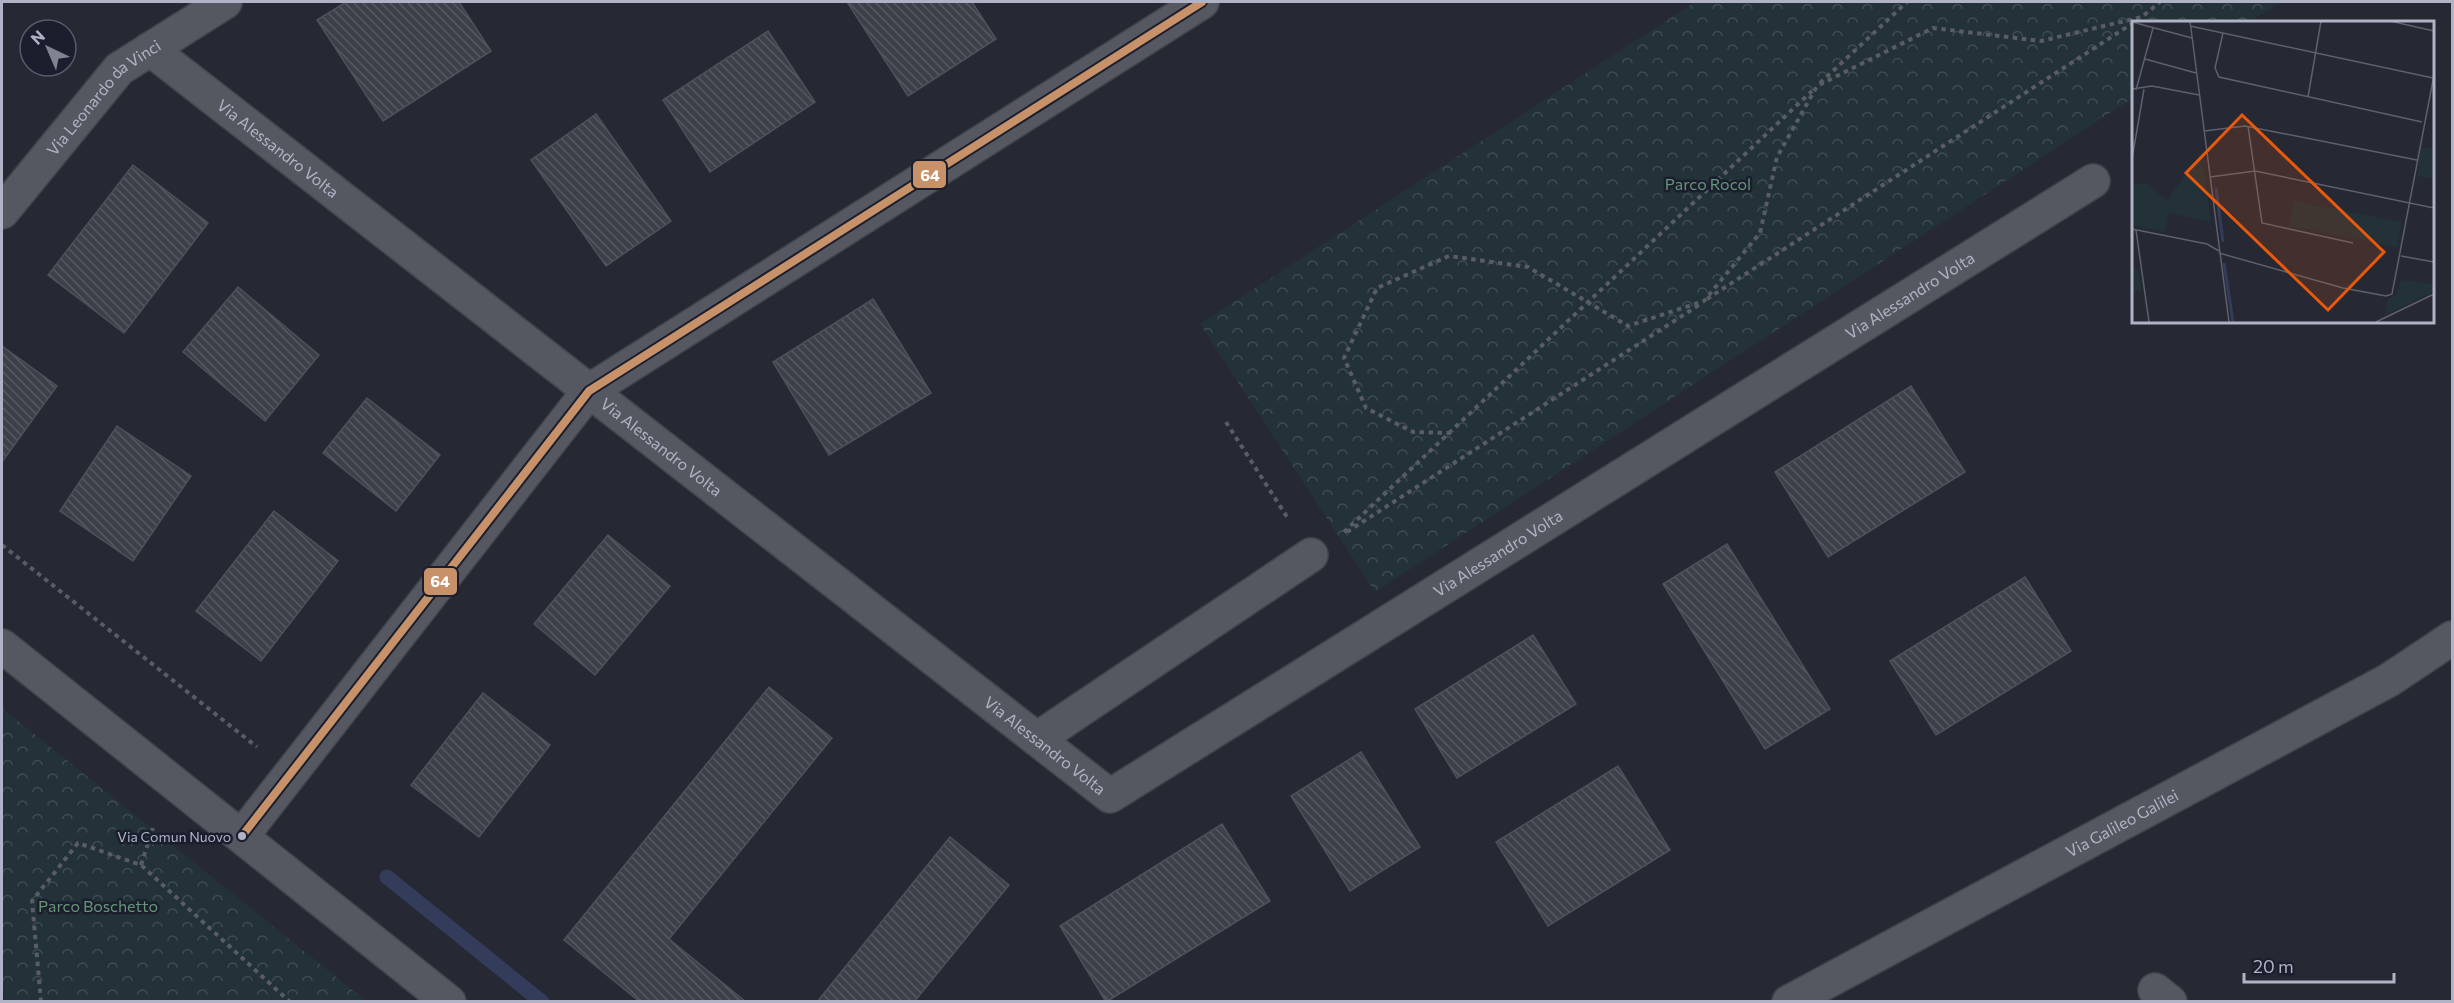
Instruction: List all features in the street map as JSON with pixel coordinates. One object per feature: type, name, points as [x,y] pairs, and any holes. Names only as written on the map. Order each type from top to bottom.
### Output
[{"type":"street","name":"Via Leonardo da Vinci","points":[[2,212],[119,69],[225,2]]},
{"type":"street","points":[[242,836],[589,391],[1202,2]]},
{"type":"street","name":"Via Alessandro Volta","points":[[150,50],[1110,796],[2093,181]]},
{"type":"street","points":[[1036,739],[1311,555]]},
{"type":"street","name":"Via Galileo Galilei","points":[[1789,1002],[2389,680],[2452,638]]},
{"type":"street","points":[[2,646],[449,1002]]},
{"type":"path","points":[[1907,2],[1336,539],[2132,24]]},
{"type":"path","points":[[2136,21],[2160,2]]},
{"type":"path","points":[[1451,433],[1413,432],[1366,408],[1344,358],[1377,288],[1449,256],[1528,267],[1587,304],[1628,326],[1704,301],[1760,233],[1777,157],[1817,86],[1934,28],[2041,41],[2142,17]]},
{"type":"path","points":[[2,545],[291,773]]},
{"type":"path","points":[[141,865],[153,828]]},
{"type":"path","points":[[41,1002],[32,901],[78,843],[141,865],[290,1002]]},
{"type":"green space","name":"Parco Rocol","points":[[1695,2],[2282,2],[2251,21],[2132,21],[2132,99],[1375,592],[1200,324]]},
{"type":"green space","name":"Parco Boschetto","points":[[2,708],[366,1001],[4,1001],[2,983]]},
{"type":"building","points":[[346,2],[459,2],[491,51],[383,121],[317,20]]},
{"type":"building","points":[[847,2],[972,2],[996,39],[908,96]]},
{"type":"building","points":[[768,31],[815,102],[710,172],[663,100]]},
{"type":"building","points":[[596,114],[671,221],[606,266],[531,160]]},
{"type":"building","points":[[133,165],[208,223],[124,333],[48,275]]},
{"type":"building","points":[[238,287],[319,355],[265,421],[183,352]]},
{"type":"building","points":[[873,299],[931,393],[829,455],[773,362]]},
{"type":"building","points":[[2,346],[57,386],[2,462]]},
{"type":"building","points":[[1911,386],[1965,472],[1828,557],[1775,472]]},
{"type":"building","points":[[367,398],[440,455],[396,511],[323,453]]},
{"type":"building","points":[[117,426],[191,476],[133,561],[60,511]]},
{"type":"building","points":[[274,511],[338,561],[261,661],[196,611]]},
{"type":"building","points":[[608,535],[670,586],[595,675],[534,624]]},
{"type":"building","points":[[1727,544],[1830,709],[1765,749],[1663,584]]},
{"type":"building","points":[[2025,577],[2071,651],[1936,735],[1890,661]]},
{"type":"building","points":[[1533,635],[1576,704],[1457,778],[1415,709]]},
{"type":"building","points":[[769,687],[832,738],[669,939],[746,1002],[640,1002],[564,940]]},
{"type":"building","points":[[483,693],[550,745],[479,837],[411,785]]},
{"type":"building","points":[[1361,752],[1420,847],[1350,891],[1291,796]]},
{"type":"building","points":[[1618,766],[1670,850],[1548,926],[1496,842]]},
{"type":"building","points":[[1222,824],[1270,901],[1106,1002],[1060,926]]},
{"type":"building","points":[[950,837],[1009,885],[914,1002],[817,1002]]},
{"type":"waterway","points":[[387,877],[542,1002]]},
{"type":"transit line","name":"64","points":[[242,836],[589,391],[1202,2]]},
{"type":"place","name":"Via Comun Nuovo","points":[[242,836]]}]
